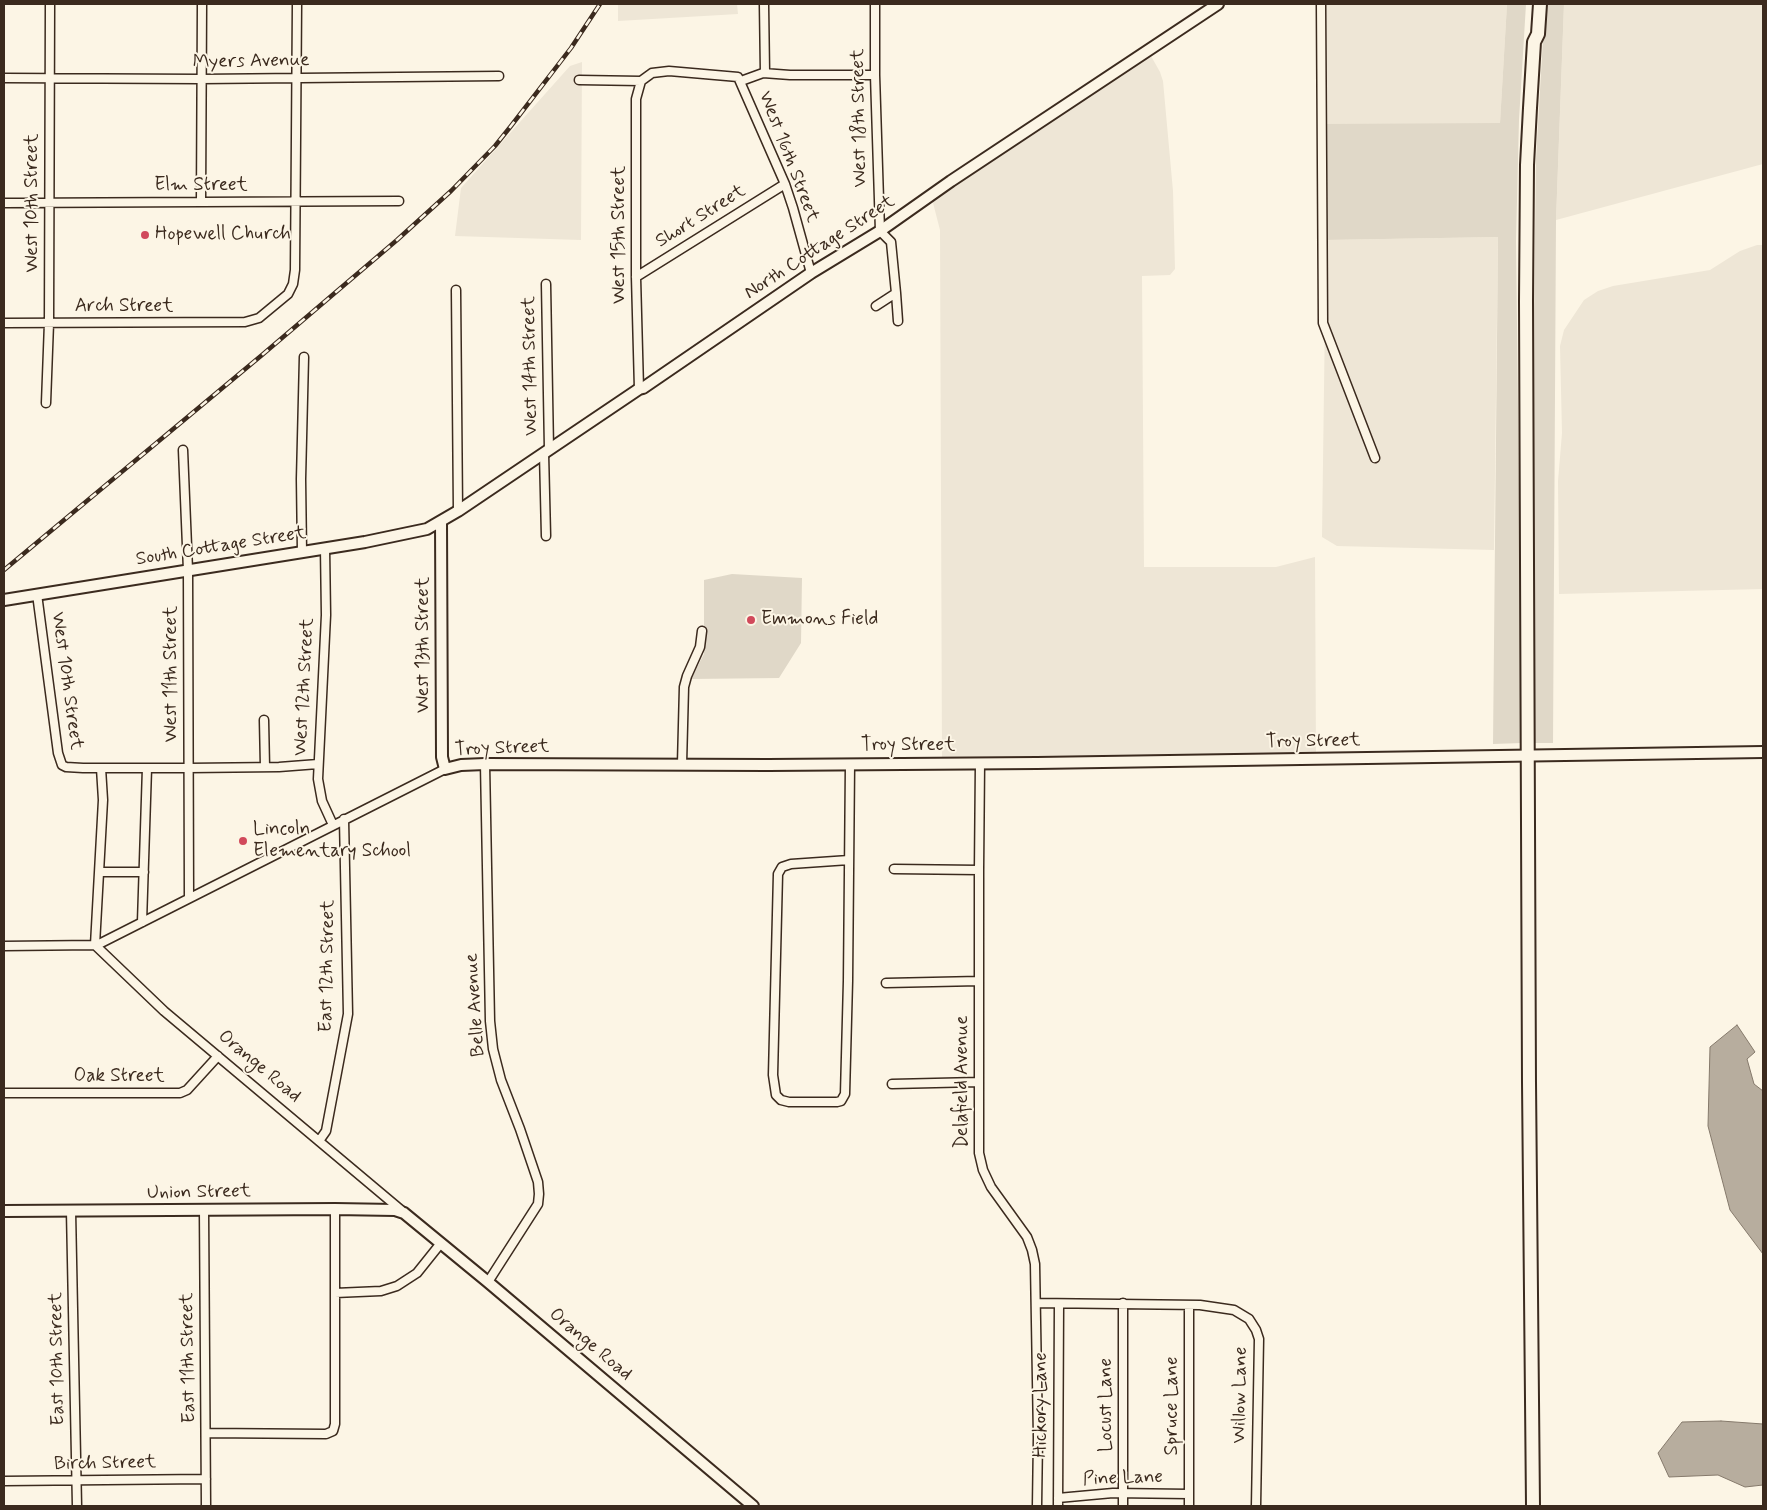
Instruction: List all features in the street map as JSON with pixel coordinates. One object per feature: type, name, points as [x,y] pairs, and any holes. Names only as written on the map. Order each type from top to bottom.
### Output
[{"type":"highway","points":[[1532,4],[1530,35],[1534,42]]},
{"type":"highway","points":[[1534,1506],[1527,755],[1527,186],[1534,42],[1538,34],[1540,4]]},
{"type":"main road","name":"North Cottage Street","points":[[441,521],[811,274],[880,231],[951,181],[1218,4]]},
{"type":"main road","name":"South Cottage Street","points":[[4,600],[416,532],[427,529],[441,521]]},
{"type":"main road","name":"West 13th Street","points":[[441,521],[442,756],[445,769]]},
{"type":"main road","name":"Troy Street","points":[[445,769],[461,765],[486,764],[980,763],[1763,752]]},
{"type":"main road","name":"Union Street","points":[[4,1211],[335,1209],[399,1211]]},
{"type":"main road","name":"Orange Road","points":[[399,1211],[442,1243],[753,1506]]},
{"type":"street","name":"West 10th Street","points":[[46,403],[49,323],[50,4]]},
{"type":"street","points":[[201,202],[202,4]]},
{"type":"street","points":[[295,202],[297,4]]},
{"type":"street","points":[[764,4],[766,73]]},
{"type":"street","name":"West 18th Street","points":[[875,4],[875,75],[880,231]]},
{"type":"street","points":[[1321,4],[1323,323],[1375,458]]},
{"type":"street","points":[[579,80],[641,81],[652,73],[670,71],[733,76],[738,77],[741,81],[754,75],[766,73],[790,75],[875,75]]},
{"type":"street","name":"Myers Avenue","points":[[4,78],[201,79],[499,76]]},
{"type":"street","name":"West 15th Street","points":[[639,389],[636,277],[636,99],[641,81]]},
{"type":"street","name":"West 16th Street","points":[[741,81],[785,184],[811,274]]},
{"type":"street","name":"Short Street","points":[[636,277],[785,184]]},
{"type":"street","name":"Elm Street","points":[[4,203],[399,201]]},
{"type":"street","name":"Arch Street","points":[[4,323],[245,322],[255,320],[264,315],[291,290],[295,270],[295,202]]},
{"type":"street","points":[[880,231],[891,242],[898,321]]},
{"type":"street","name":"West 14th Street","points":[[546,284],[546,536]]},
{"type":"street","points":[[456,290],[458,511]]},
{"type":"street","points":[[876,306],[896,293]]},
{"type":"street","points":[[302,552],[301,479],[304,356]]},
{"type":"street","name":"West 11th Street","points":[[183,450],[188,570],[189,898]]},
{"type":"street","name":"West 12th Street","points":[[324,548],[326,615],[318,764],[320,792],[333,824]]},
{"type":"street","name":"West 10th Street","points":[[37,594],[60,761],[66,767],[102,768],[103,800],[95,945]]},
{"type":"street","points":[[682,764],[684,687],[700,647],[702,631]]},
{"type":"street","points":[[264,720],[265,767]]},
{"type":"street","name":"Delafield Avenue","points":[[980,763],[979,1154],[983,1170],[991,1187],[1017,1222],[1032,1250],[1036,1264],[1037,1506]]},
{"type":"street","points":[[102,768],[265,767],[318,764]]},
{"type":"street","name":"Belle Avenue","points":[[486,764],[491,1030],[493,1049],[501,1080],[538,1182],[539,1194],[538,1204],[488,1282]]},
{"type":"street","points":[[849,860],[791,864],[782,868],[778,874],[773,1075],[776,1094],[781,1100],[790,1102],[837,1102],[844,1097],[848,981],[850,764]]},
{"type":"street","points":[[142,922],[147,768]]},
{"type":"street","name":"Troy Street","points":[[95,945],[445,769]]},
{"type":"street","name":"East 12th Street","points":[[320,1141],[326,1131],[348,1014],[344,819]]},
{"type":"street","points":[[894,868],[979,870]]},
{"type":"street","points":[[98,872],[144,872]]},
{"type":"street","points":[[4,946],[95,945]]},
{"type":"street","name":"Orange Road","points":[[95,945],[164,1011],[320,1141],[399,1211]]},
{"type":"street","points":[[886,983],[979,981]]},
{"type":"street","name":"Oak Street","points":[[4,1093],[180,1093],[187,1090],[218,1056]]},
{"type":"street","points":[[892,1084],[978,1082]]},
{"type":"street","points":[[206,1433],[326,1434],[333,1431],[335,1424],[335,1209]]},
{"type":"street","name":"East 11th Street","points":[[204,1210],[206,1506]]},
{"type":"street","name":"East 10th Street","points":[[71,1211],[77,1506]]},
{"type":"street","points":[[334,1292],[381,1291],[397,1286],[417,1273],[442,1243]]},
{"type":"street","name":"Willow Lane","points":[[1036,1303],[1189,1305],[1225,1308],[1239,1312],[1249,1319],[1259,1339],[1256,1506]]},
{"type":"street","name":"Locust Lane","points":[[1123,1303],[1124,1506]]},
{"type":"street","name":"Hickory Lane","points":[[1058,1502],[1059,1304]]},
{"type":"street","name":"Spruce Lane","points":[[1189,1305],[1189,1506]]},
{"type":"street","name":"Birch Street","points":[[4,1481],[206,1479]]},
{"type":"street","name":"Pine Lane","points":[[1058,1502],[1093,1494],[1189,1494]]},
{"type":"shaded area","points":[[618,4],[737,4],[738,14],[618,21]]},
{"type":"shaded area","points":[[1325,4],[1507,4],[1500,124],[1325,124]]},
{"type":"shaded area","points":[[1507,4],[1526,4],[1519,120],[1516,241],[1522,743],[1493,744],[1498,237],[1326,240],[1325,124],[1500,123]]},
{"type":"shaded area","points":[[1545,4],[1564,4],[1556,220],[1553,743],[1534,743],[1536,159]]},
{"type":"shaded area","points":[[1564,4],[1763,4],[1763,164],[1556,220]]},
{"type":"shaded area","points":[[1151,56],[1163,81],[1173,191],[1175,269],[1170,275],[1142,276],[1144,567],[1276,567],[1315,557],[1316,755],[942,759],[940,230],[932,199]]},
{"type":"shaded area","points":[[582,62],[581,240],[455,236],[461,188],[570,66]]},
{"type":"shaded area","points":[[1498,237],[1494,550],[1337,546],[1322,537],[1326,240]]},
{"type":"shaded area","points":[[1757,245],[1763,245],[1763,589],[1559,594],[1558,481],[1562,433],[1560,346],[1564,330],[1584,300],[1598,291],[1613,286],[1710,270],[1740,251]]},
{"type":"shaded area","name":"Emmons Field","points":[[732,574],[802,578],[801,643],[779,678],[691,679],[704,654],[704,580]]},
{"type":"shaded area","points":[[1737,1025],[1755,1052],[1747,1059],[1754,1084],[1763,1091],[1763,1254],[1730,1210],[1708,1126],[1710,1047]]},
{"type":"shaded area","points":[[1721,1421],[1763,1424],[1763,1485],[1745,1487],[1718,1475],[1669,1477],[1658,1453],[1682,1422]]},
{"type":"railway","points":[[4,570],[262,355],[397,240],[451,191],[495,146],[511,126],[571,48],[600,4]]},
{"type":"place","name":"Hopewell Church","points":[[145,235]]},
{"type":"place","name":"Emmons Field","points":[[751,620]]},
{"type":"place","name":"Lincoln Elementary School","points":[[243,841]]}]
